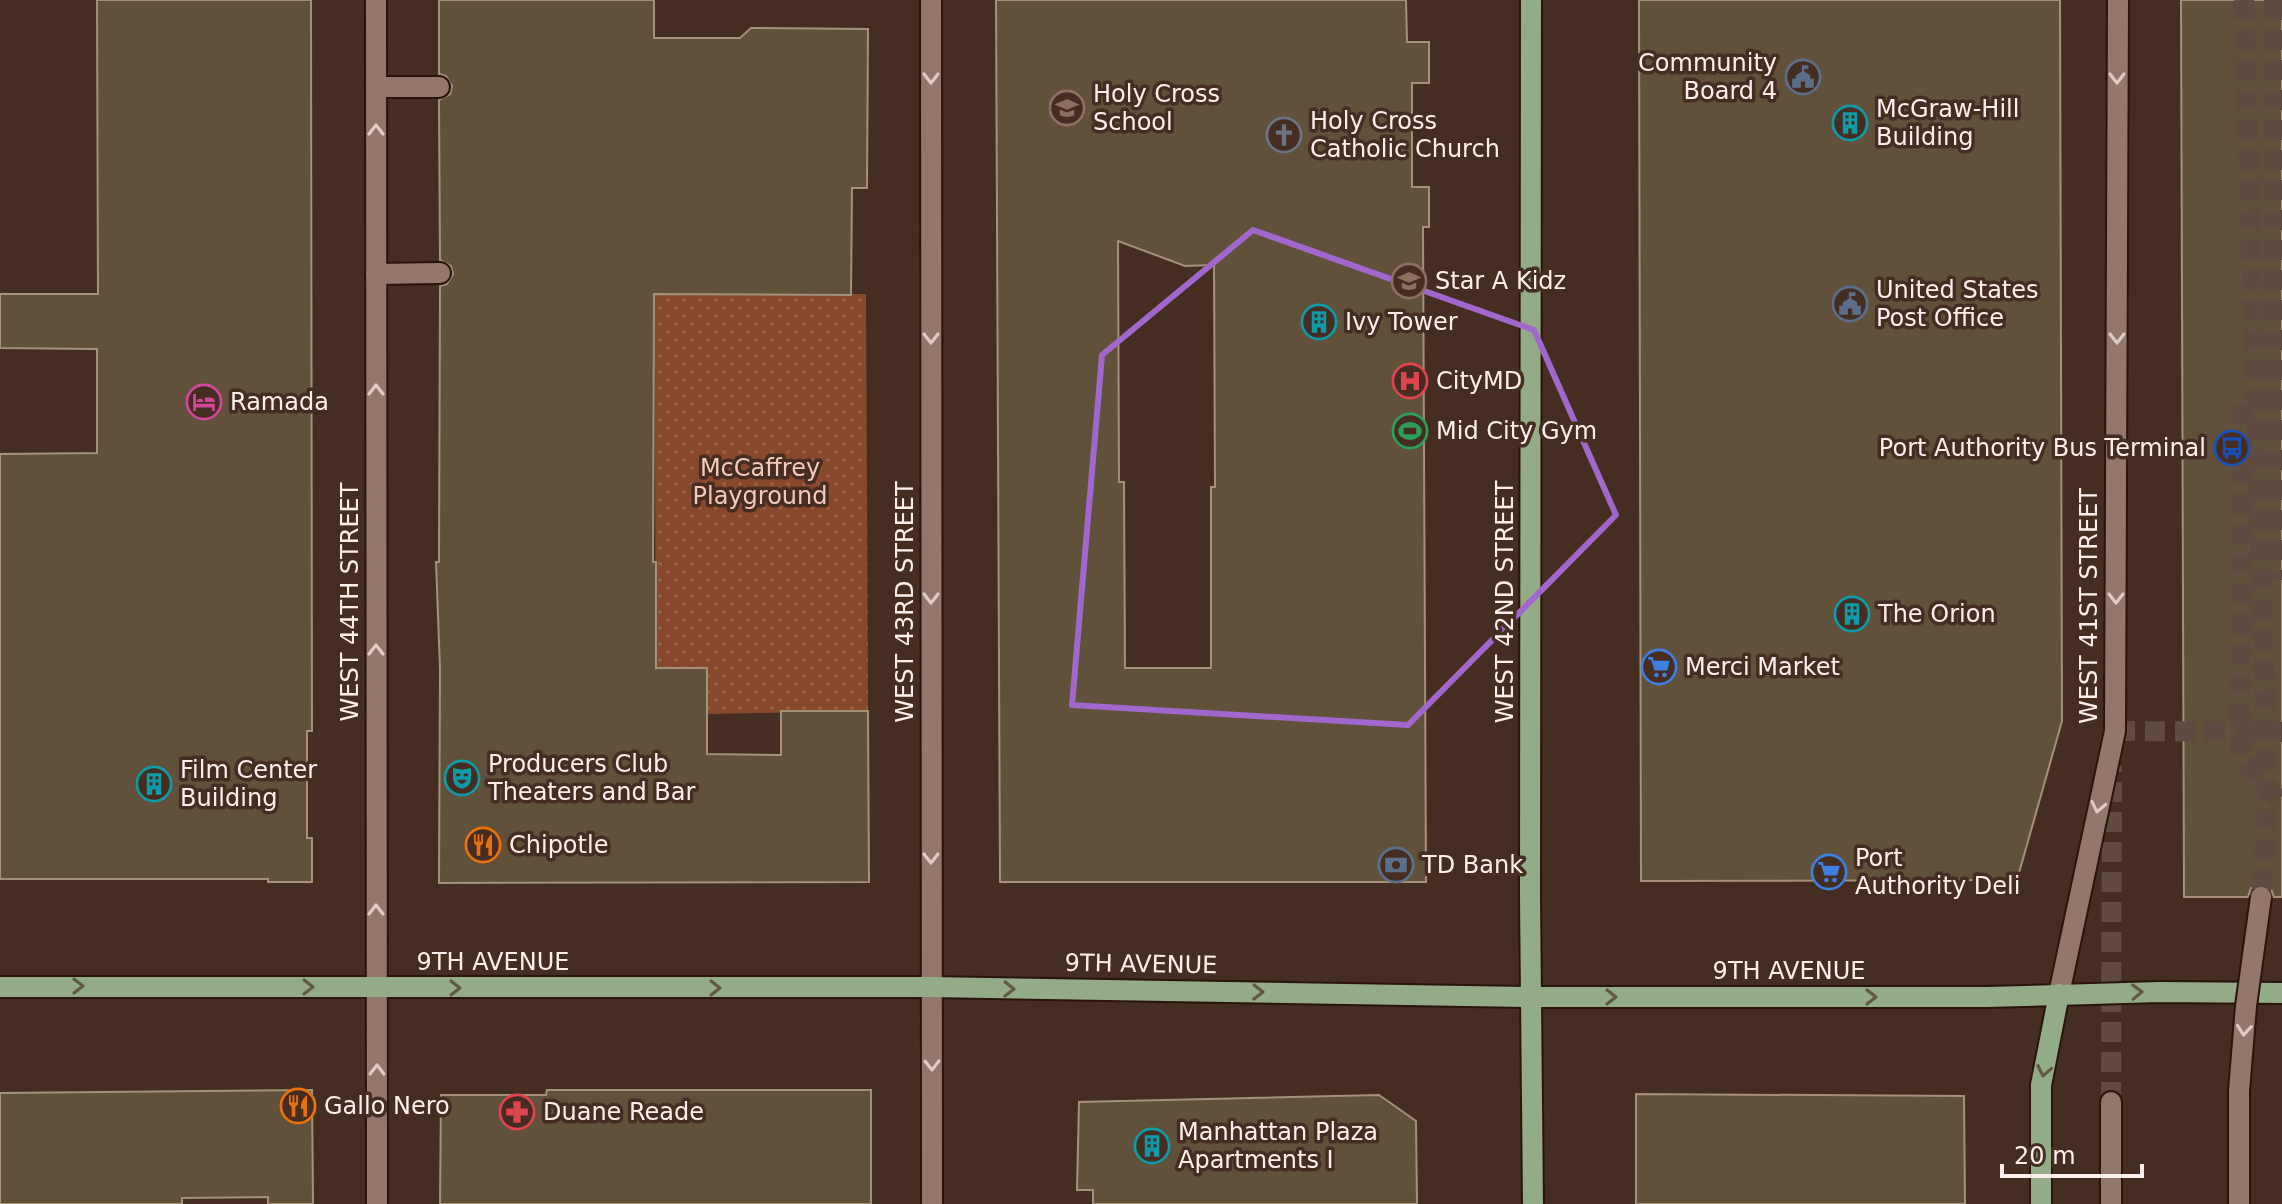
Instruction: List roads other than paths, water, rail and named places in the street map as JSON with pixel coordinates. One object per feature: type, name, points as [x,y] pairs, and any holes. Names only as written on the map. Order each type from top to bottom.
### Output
[{"type":"main road","name":"WEST 42ND STREET","points":[[1531,0],[1530,897],[1533,1204]]},
{"type":"main road","name":"9TH AVENUE","points":[[0,987],[931,987],[1533,997],[1987,997],[2159,992],[2282,993]]},
{"type":"main road","name":"WEST 41ST STREET","points":[[2041,1204],[2041,1085],[2059,994]]},
{"type":"street","name":"WEST 44TH STREET","points":[[376,0],[377,1204]]},
{"type":"street","name":"WEST 43RD STREET","points":[[931,0],[932,1204]]},
{"type":"street","name":"WEST 41ST STREET","points":[[2059,994],[2115,731],[2118,0]]},
{"type":"street","points":[[376,87],[439,87]]},
{"type":"street","points":[[376,274],[440,273]]},
{"type":"street","points":[[2239,1204],[2239,1091],[2246,1006],[2261,897]]},
{"type":"street","points":[[2111,1102],[2111,1204]]},
{"type":"tunnel","points":[[2244,0],[2268,811],[2261,897]]},
{"type":"tunnel","points":[[2274,0],[2274,580]]},
{"type":"tunnel","points":[[2243,404],[2240,756],[2282,804]]},
{"type":"tunnel","points":[[2115,731],[2282,732]]},
{"type":"tunnel","points":[[2111,1102],[2112,766]]},
{"type":"place","name":"Community Board 4","points":[[1803,77]]},
{"type":"place","name":"Holy Cross School","points":[[1067,108]]},
{"type":"place","name":"McGraw-Hill Building","points":[[1850,123]]},
{"type":"place","name":"Holy Cross Catholic Church","points":[[1284,135]]},
{"type":"place","name":"Star A Kidz","points":[[1409,281]]},
{"type":"place","name":"United States Post Office","points":[[1850,304]]},
{"type":"place","name":"Ivy Tower","points":[[1319,322]]},
{"type":"place","name":"CityMD","points":[[1410,381]]},
{"type":"place","name":"Ramada","points":[[204,402]]},
{"type":"place","name":"Mid City Gym","points":[[1410,431]]},
{"type":"place","name":"Port Authority Bus Terminal","points":[[2232,448]]},
{"type":"place","name":"The Orion","points":[[1852,614]]},
{"type":"place","name":"Merci Market","points":[[1659,667]]},
{"type":"place","name":"Producers Club Theaters and Bar","points":[[462,778]]},
{"type":"place","name":"Film Center Building","points":[[154,784]]},
{"type":"place","name":"Chipotle","points":[[483,845]]},
{"type":"place","name":"TD Bank","points":[[1396,865]]},
{"type":"place","name":"Port Authority Deli","points":[[1829,872]]},
{"type":"place","name":"Gallo Nero","points":[[298,1106]]},
{"type":"place","name":"Duane Reade","points":[[517,1112]]},
{"type":"place","name":"Manhattan Plaza Apartments I","points":[[1152,1146]]},
{"type":"park label","name":"McCaffrey Playground","points":[[760,482]]}]
